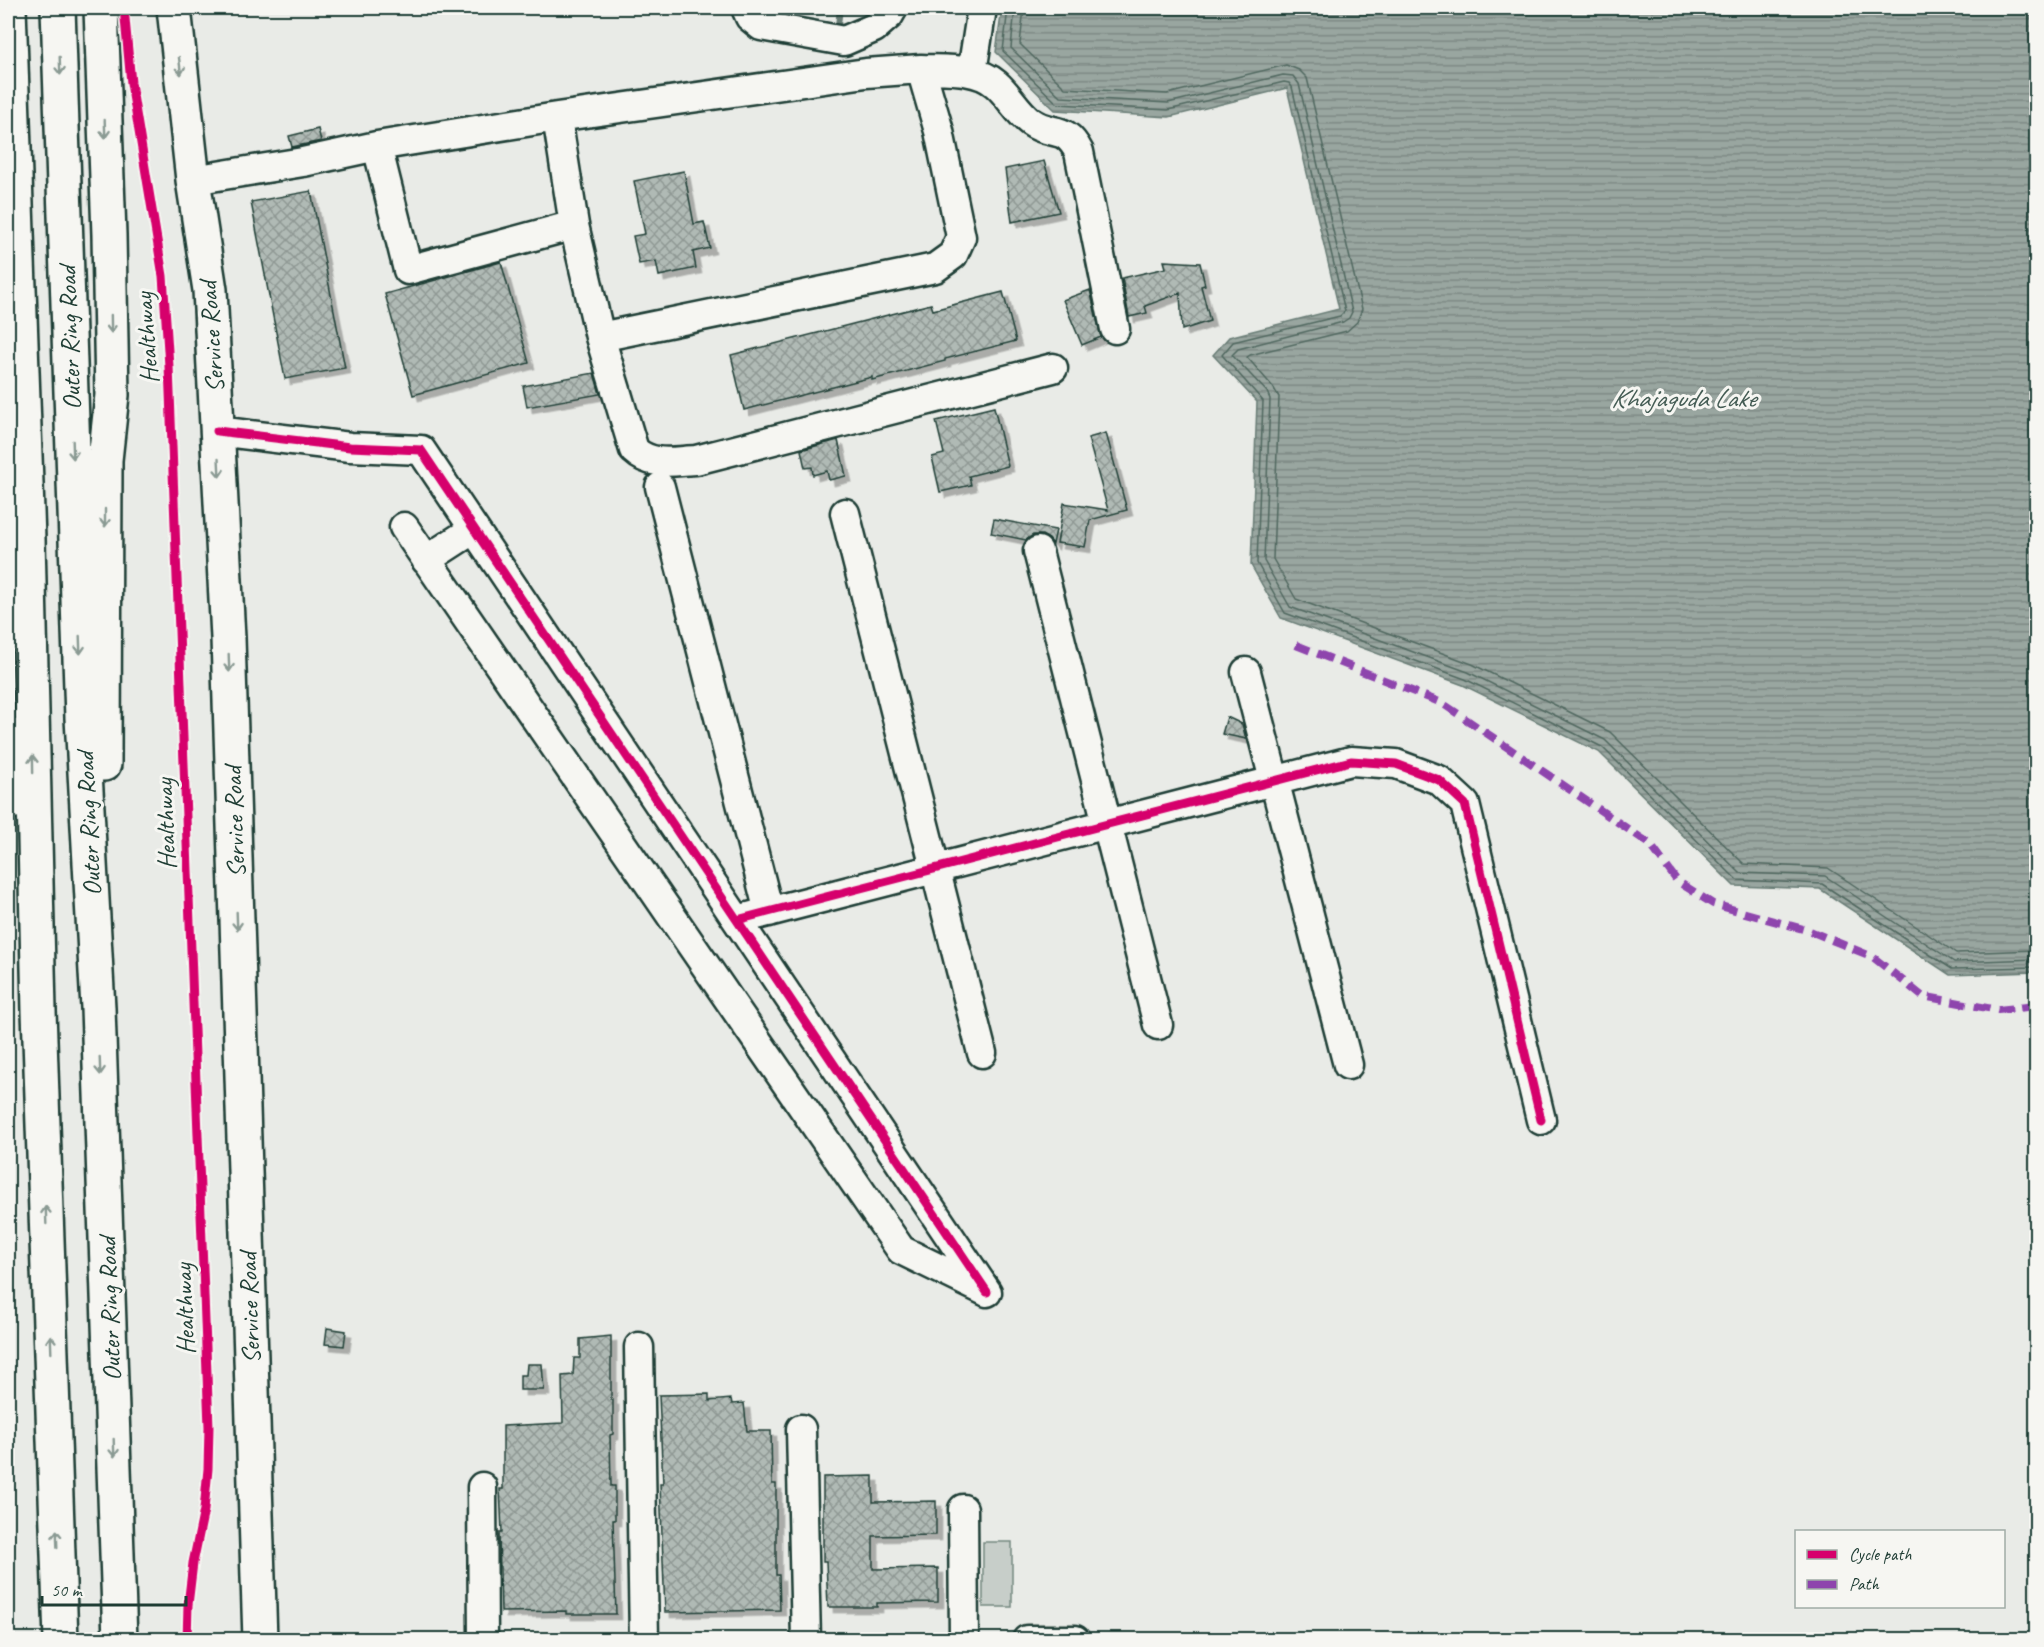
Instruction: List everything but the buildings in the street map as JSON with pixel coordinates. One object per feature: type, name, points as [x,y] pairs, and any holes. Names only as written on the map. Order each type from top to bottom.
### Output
[{"type":"main road","name":"Outer Ring Road","points":[[9,8],[28,538],[39,1011],[61,1640]]},
{"type":"main road","name":"Outer Ring Road","points":[[58,8],[82,718],[98,1008],[120,1640]]},
{"type":"main road","points":[[98,1008],[105,718],[105,460],[112,395],[101,8]]},
{"type":"main road","name":"Service Road","points":[[174,8],[194,180],[210,290],[228,638],[260,1640]]},
{"type":"main road","points":[[8,734],[39,1011]]},
{"type":"street","points":[[746,8],[750,17],[761,26],[844,41],[874,28],[889,15],[893,8]]},
{"type":"street","points":[[972,72],[982,8]]},
{"type":"street","points":[[194,180],[303,162],[377,146],[557,117],[866,73],[921,69],[972,72],[996,84],[1029,121],[1041,128],[1067,135],[1074,143],[1079,152],[1115,329]]},
{"type":"street","points":[[600,337],[935,268],[953,255],[961,237],[939,131],[921,69]]},
{"type":"street","points":[[557,117],[574,225],[600,337],[634,450],[642,457],[654,462],[696,460],[1053,368]]},
{"type":"street","points":[[377,146],[408,270],[574,225]]},
{"type":"street","points":[[217,431],[350,447],[421,450],[987,1292],[901,1250],[404,527]]},
{"type":"street","points":[[660,487],[769,912]]},
{"type":"street","points":[[845,513],[982,1053]]},
{"type":"street","points":[[426,560],[474,529]]},
{"type":"street","points":[[1038,551],[1158,1025]]},
{"type":"street","points":[[1246,672],[1348,1065]]},
{"type":"street","points":[[737,920],[1351,761],[1396,764],[1439,780],[1465,804],[1541,1120]]},
{"type":"street","points":[[639,1347],[644,1640]]},
{"type":"street","points":[[801,1429],[806,1640]]},
{"type":"street","points":[[482,1487],[483,1640]]},
{"type":"street","points":[[963,1509],[964,1640]]},
{"type":"street","points":[[1027,1640],[1072,1639]]},
{"type":"shaded area","points":[[983,1542],[1012,1542],[1012,1607],[983,1607]]},
{"type":"water","name":"Khajaguda Lake","points":[[1002,8],[2009,8],[2036,18],[2036,972],[1950,975],[1820,889],[1734,886],[1599,752],[1463,685],[1281,618],[1251,565],[1257,402],[1213,355],[1229,337],[1339,309],[1287,88],[1169,117],[1055,110],[996,52]]},
{"type":"waterway","points":[[838,25],[840,8]]},
{"type":"marked path","points":[[1296,645],[1442,703],[1650,844],[1677,881],[1713,904],[1810,931],[1873,957],[1922,996],[1998,1010],[2036,1006]]},
{"type":"cycle path","name":"Healthway","points":[[124,8],[131,83],[163,276],[169,366],[209,1427],[204,1510],[193,1563],[187,1640]]},
{"type":"cycle path","points":[[217,431],[350,447],[421,450],[987,1292]]},
{"type":"cycle path","points":[[737,920],[1351,761],[1396,764],[1439,780],[1465,804],[1541,1120]]}]
